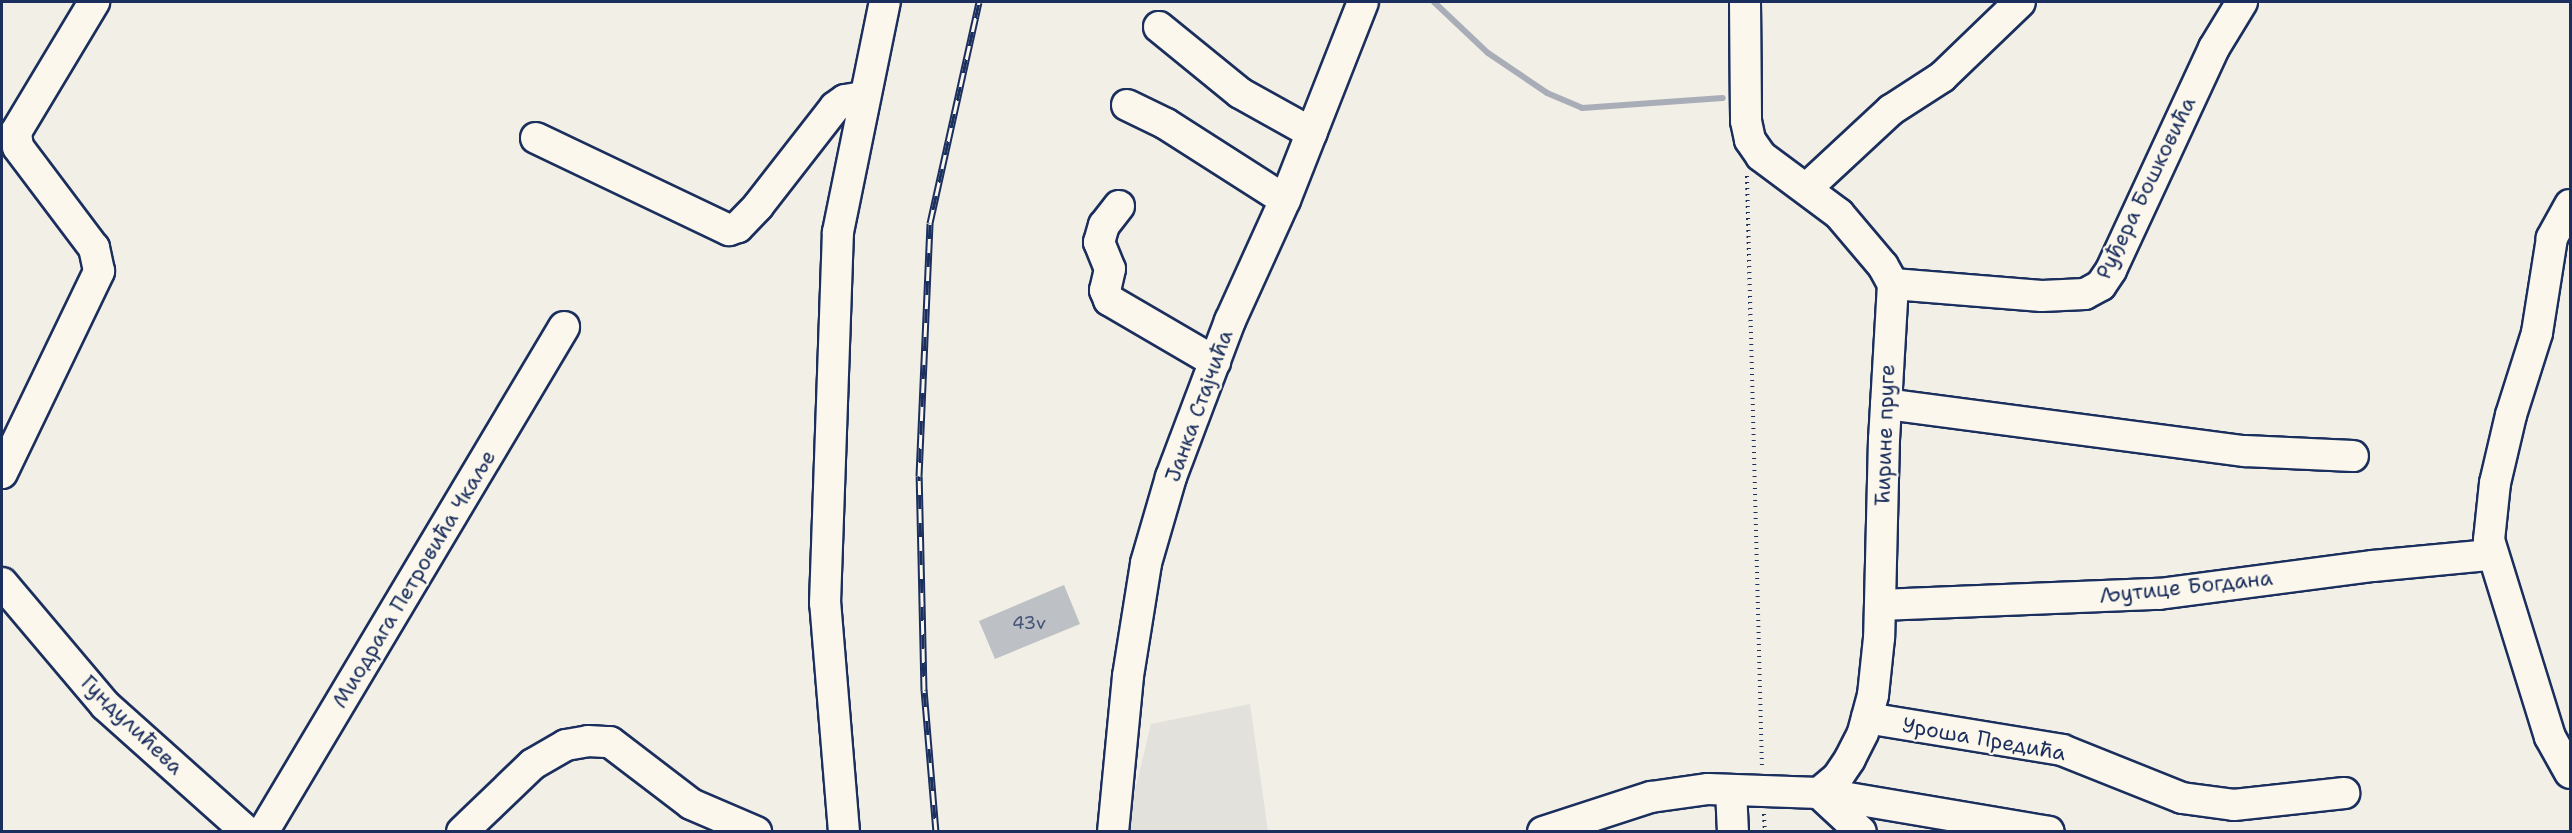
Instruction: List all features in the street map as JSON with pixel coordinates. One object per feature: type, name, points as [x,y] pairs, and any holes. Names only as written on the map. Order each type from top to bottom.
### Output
[{"type":"street","points":[[2,473],[99,271],[94,248],[18,147],[16,132],[94,2]]},
{"type":"street","points":[[844,831],[825,603],[837,232],[863,97],[885,2]]},
{"type":"street","name":"Јанка Стајчића","points":[[1113,831],[1128,676],[1146,562],[1171,477],[1215,362],[1286,200],[1363,2]]},
{"type":"street","points":[[1745,2],[1746,121],[1750,140],[1761,156],[1839,214],[1883,266],[1893,284]]},
{"type":"street","points":[[1807,188],[1891,110],[1942,77],[2020,2]]},
{"type":"street","name":"Руђера Бошковића","points":[[1893,284],[2042,296],[2085,294],[2101,285],[2214,48],[2242,2]]},
{"type":"street","points":[[1159,27],[1240,93],[1312,133]]},
{"type":"street","points":[[536,138],[729,230],[738,227],[758,206],[835,107],[845,99],[863,97]]},
{"type":"street","points":[[1127,105],[1166,124],[1286,200]]},
{"type":"street","points":[[2571,205],[2552,238],[2537,333],[2494,483],[2490,555],[2550,737],[2571,773]]},
{"type":"street","points":[[1119,206],[1104,225],[1099,242],[1110,269],[1106,290],[1108,300],[1215,362]]},
{"type":"street","name":"Ћирине пруге","points":[[1819,793],[1838,777],[1867,718],[1875,684],[1893,284]]},
{"type":"street","name":"Миодрага Петровића Чкаље","points":[[263,831],[564,327]]},
{"type":"street","points":[[1886,404],[2245,451],[2353,456]]},
{"type":"street","name":"Љутице Богдана","points":[[1880,605],[2159,594],[2373,566],[2490,555]]},
{"type":"street","name":"Гундулићева","points":[[2,584],[105,705],[247,831]]},
{"type":"street","name":"Уроша Предића","points":[[1867,718],[2062,750],[2182,798],[2234,805],[2344,793]]},
{"type":"street","points":[[462,831],[533,764],[566,745],[588,741],[610,742],[691,804],[756,831]]},
{"type":"street","points":[[1731,790],[1733,831]]},
{"type":"street","points":[[1543,831],[1651,797],[1731,790],[1819,793],[2049,831]]},
{"type":"street","points":[[1819,793],[1861,831]]},
{"type":"path","points":[[1747,169],[1765,831]]},
{"type":"shaded area","points":[[1250,704],[1268,831],[1125,832],[1151,724]]},
{"type":"building","points":[[1064,585],[1080,624],[995,659],[979,621]]},
{"type":"waterway","points":[[1434,2],[1488,53],[1547,93],[1582,108],[1723,98]]},
{"type":"railway","points":[[936,832],[924,690],[919,476],[930,223],[979,2]]}]
